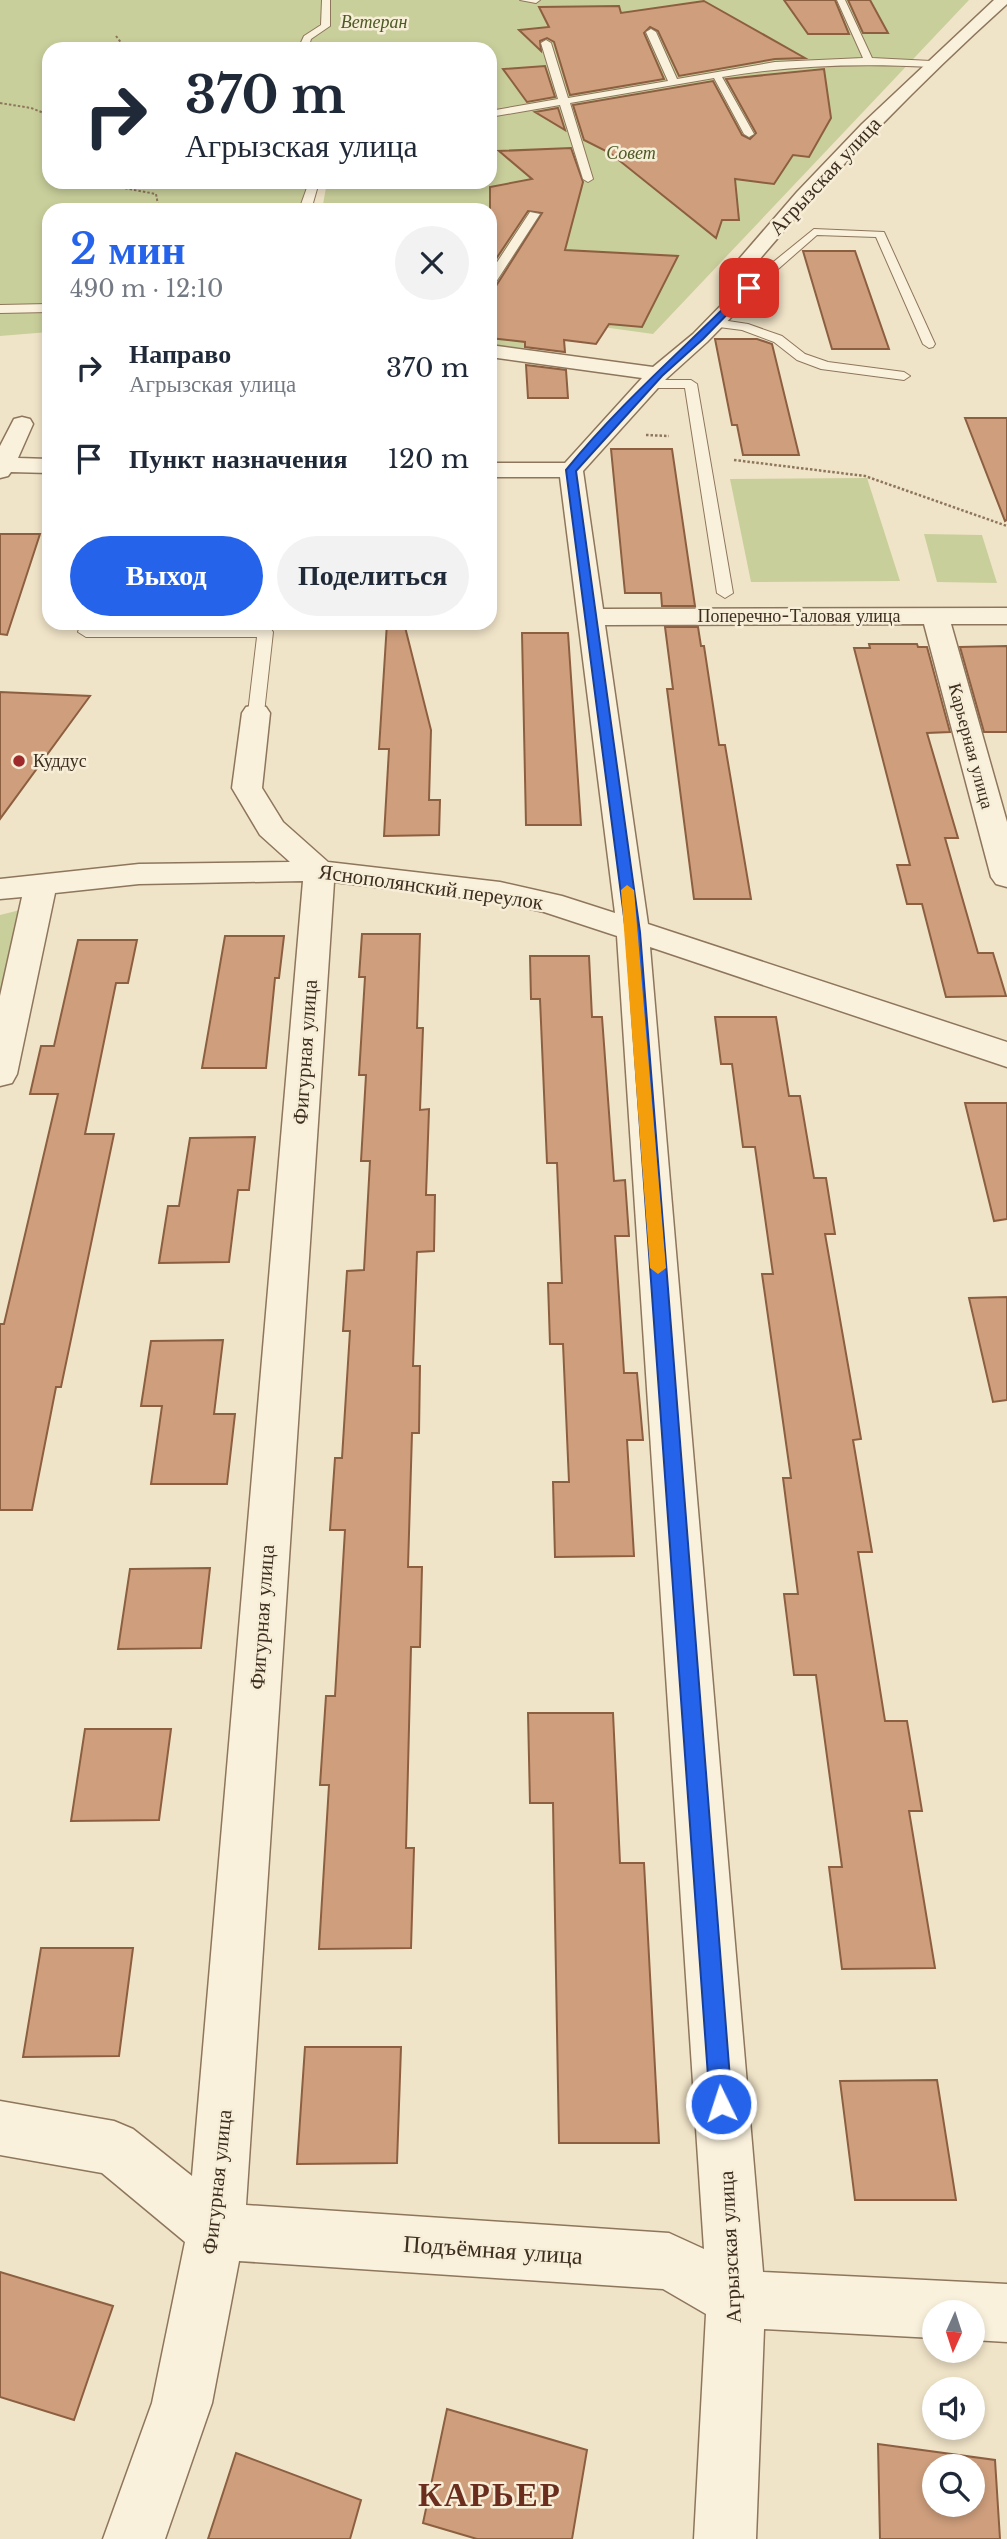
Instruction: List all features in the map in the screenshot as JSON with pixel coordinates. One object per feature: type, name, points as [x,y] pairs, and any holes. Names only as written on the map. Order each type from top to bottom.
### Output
[{"type":"street","name":"Агрызская улица","points":[[749,288],[743,266],[776,227],[931,64],[1003,0]]},
{"type":"street","points":[[497,470],[571,470],[654,379],[749,288]]},
{"type":"street","points":[[497,352],[654,379]]},
{"type":"street","points":[[22,424],[2,468],[42,466]]},
{"type":"street","name":"Агрызская улица","points":[[571,470],[633,932],[736,2299],[725,2539]]},
{"type":"street","name":"Карьерная улица","points":[[935,615],[1007,877]]},
{"type":"street","name":"Поперечно-Таловая улица","points":[[592,617],[1007,616]]},
{"type":"street","points":[[256,713],[247,788],[271,828],[318,871]]},
{"type":"street","name":"Яснополянский переулок","points":[[0,890],[41,883],[139,874],[318,871],[500,892],[551,903],[1007,1055]]},
{"type":"street","name":"Фигурная улица","points":[[134,2539],[182,2403],[216,2231],[318,871]]},
{"type":"street","points":[[0,1074],[41,883]]},
{"type":"street","points":[[0,2127],[114,2148],[216,2231]]},
{"type":"street","name":"Подъёмная улица","points":[[216,2231],[669,2261],[736,2299],[1007,2313]]},
{"type":"lane","points":[[306,42],[307,38],[325,26],[326,0]]},
{"type":"lane","points":[[524,0],[536,0]]},
{"type":"lane","points":[[841,0],[869,61]]},
{"type":"lane","points":[[651,32],[674,84]]},
{"type":"lane","points":[[546,43],[588,179]]},
{"type":"lane","points":[[497,113],[775,65],[869,61],[931,64]]},
{"type":"lane","points":[[717,76],[748,134]]},
{"type":"lane","points":[[497,272],[522,237],[534,214]]},
{"type":"lane","points":[[749,288],[814,232],[880,234],[929,344]]},
{"type":"lane","points":[[0,309],[42,308]]},
{"type":"lane","points":[[715,323],[744,327],[778,339],[801,357],[826,366],[904,376]]},
{"type":"lane","points":[[654,379],[691,384],[725,593]]},
{"type":"lane","points":[[87,630],[86,632],[176,630]]},
{"type":"lane","points":[[256,713],[267,630]]},
{"type":"path","points":[[116,36],[121,42]]},
{"type":"path","points":[[0,103],[42,112]]},
{"type":"path","points":[[129,189],[156,194],[158,203]]},
{"type":"path","points":[[604,433],[680,436],[701,453],[718,458],[865,476],[974,512],[1007,526]]},
{"type":"green space","name":"Совет","points":[[0,0],[969,0],[653,334],[559,321],[535,349],[497,346],[497,203],[323,203],[326,189],[497,189],[497,42],[42,42],[42,189],[312,189],[307,203],[42,203],[42,333],[0,336]]},
{"type":"green space","points":[[867,478],[900,581],[751,582],[730,479]]},
{"type":"green space","points":[[924,534],[982,535],[997,583],[937,582]]},
{"type":"green space","points":[[48,903],[0,1069],[0,915]]},
{"type":"building","points":[[784,0],[835,0],[849,34],[808,34]]},
{"type":"building","points":[[848,0],[870,0],[888,33],[863,33]]},
{"type":"building","points":[[704,1],[805,58],[775,59],[679,76],[658,31],[650,27],[644,33],[664,79],[570,95],[554,42],[547,38],[540,41],[541,51],[519,30],[549,27],[539,7],[619,6],[621,13]]},
{"type":"building","points":[[545,66],[555,97],[527,102],[503,69]]},
{"type":"building","points":[[824,69],[831,118],[809,157],[793,155],[774,184],[735,179],[739,220],[722,220],[716,238],[610,153],[584,140],[573,105],[713,81],[742,135],[750,139],[756,133],[726,79]]},
{"type":"building","points":[[558,108],[565,130],[535,112]]},
{"type":"building","points":[[571,148],[583,182],[565,250],[678,256],[642,327],[609,324],[596,344],[564,340],[565,352],[525,347],[525,342],[497,339],[497,284],[542,213],[528,211],[497,258],[497,203],[490,203],[490,189],[532,179],[499,151]]},
{"type":"building","points":[[803,251],[855,251],[889,349],[832,349]]},
{"type":"building","points":[[715,339],[757,339],[772,344],[799,455],[743,455],[737,425],[732,425]]},
{"type":"building","points":[[526,365],[566,370],[568,398],[528,398]]},
{"type":"building","points":[[965,418],[1007,418],[1005,521]]},
{"type":"building","points":[[611,449],[672,449],[695,606],[662,606],[661,593],[625,593]]},
{"type":"building","points":[[0,534],[40,534],[7,635],[0,634]]},
{"type":"building","points":[[665,627],[698,627],[701,646],[704,646],[719,745],[725,745],[751,899],[694,899],[667,689],[673,689]]},
{"type":"building","points":[[387,630],[406,630],[431,730],[429,800],[440,800],[439,835],[384,836],[389,749],[379,749]]},
{"type":"building","points":[[522,633],[568,633],[581,825],[526,825]]},
{"type":"building","points":[[869,644],[917,644],[918,647],[927,647],[950,732],[927,733],[958,838],[945,838],[978,953],[993,953],[1006,996],[946,997],[922,904],[907,904],[897,865],[910,865],[854,648],[870,648]]},
{"type":"building","points":[[1007,646],[1007,732],[984,732],[960,647]]},
{"type":"building","points":[[0,692],[90,696],[0,819]]},
{"type":"building","points":[[362,934],[420,934],[417,1028],[423,1028],[420,1110],[429,1109],[426,1195],[435,1195],[434,1251],[417,1252],[413,1366],[420,1366],[419,1433],[412,1433],[408,1567],[422,1567],[420,1647],[411,1647],[406,1848],[414,1848],[411,1948],[319,1949],[329,1785],[320,1785],[326,1696],[335,1696],[345,1530],[330,1530],[335,1458],[342,1458],[350,1331],[343,1331],[347,1271],[364,1270],[370,1161],[361,1161],[366,1075],[359,1075],[365,977],[359,977]]},
{"type":"building","points":[[225,936],[284,936],[279,978],[275,978],[266,1068],[202,1068]]},
{"type":"building","points":[[78,940],[137,940],[128,983],[116,983],[85,1134],[114,1134],[61,1387],[56,1387],[32,1510],[0,1510],[0,1324],[4,1324],[58,1094],[30,1094],[41,1046],[54,1046]]},
{"type":"building","points":[[530,956],[589,956],[592,1017],[602,1017],[614,1181],[625,1180],[629,1236],[615,1236],[624,1373],[637,1373],[643,1440],[627,1440],[634,1556],[555,1557],[553,1482],[569,1482],[563,1344],[550,1344],[548,1283],[562,1283],[557,1163],[547,1163],[540,999],[531,999]]},
{"type":"building","points":[[715,1017],[776,1017],[789,1096],[800,1096],[814,1178],[826,1178],[835,1234],[825,1234],[861,1439],[853,1440],[872,1552],[858,1552],[885,1721],[907,1721],[922,1811],[909,1811],[935,1968],[842,1969],[829,1867],[842,1867],[816,1675],[794,1675],[784,1594],[798,1594],[783,1478],[791,1478],[762,1274],[773,1274],[755,1147],[743,1147],[732,1064],[721,1064]]},
{"type":"building","points":[[965,1103],[1007,1103],[1007,1219],[994,1221]]},
{"type":"building","points":[[255,1137],[249,1190],[238,1190],[229,1262],[159,1263],[168,1206],[179,1206],[190,1138]]},
{"type":"building","points":[[1007,1297],[1007,1400],[993,1402],[969,1298]]},
{"type":"building","points":[[223,1340],[214,1414],[235,1414],[227,1484],[151,1484],[162,1406],[141,1406],[151,1341]]},
{"type":"building","points":[[210,1568],[201,1648],[118,1649],[130,1569]]},
{"type":"building","points":[[528,1713],[613,1713],[620,1863],[644,1863],[659,2143],[559,2143],[553,1803],[530,1803]]},
{"type":"building","points":[[85,1729],[171,1729],[159,1820],[71,1821]]},
{"type":"building","points":[[41,1948],[133,1948],[119,2056],[23,2057]]},
{"type":"building","points":[[305,2047],[401,2047],[397,2163],[297,2164]]},
{"type":"building","points":[[937,2080],[956,2200],[855,2200],[840,2081]]},
{"type":"building","points":[[0,2272],[113,2306],[74,2420],[0,2397]]},
{"type":"building","points":[[447,2409],[587,2450],[572,2539],[477,2539],[423,2523]]},
{"type":"building","points":[[878,2444],[951,2454],[922,2454],[922,2517],[985,2517],[985,2459],[995,2460],[1000,2539],[880,2539]]},
{"type":"building","points":[[236,2453],[361,2500],[350,2539],[208,2539]]},
{"type":"slow traffic","points":[[627,890],[633,932],[658,1268]]},
{"type":"place","name":"Куддус","points":[[19,761]]},
{"type":"district","name":"КАРЬЕР","points":[[490,2494]]},
{"type":"route","points":[[721,2104],[633,932],[571,470],[658,374],[700,338],[749,288]]},
{"type":"park label","name":"Ветеран","points":[[374,22]]}]
